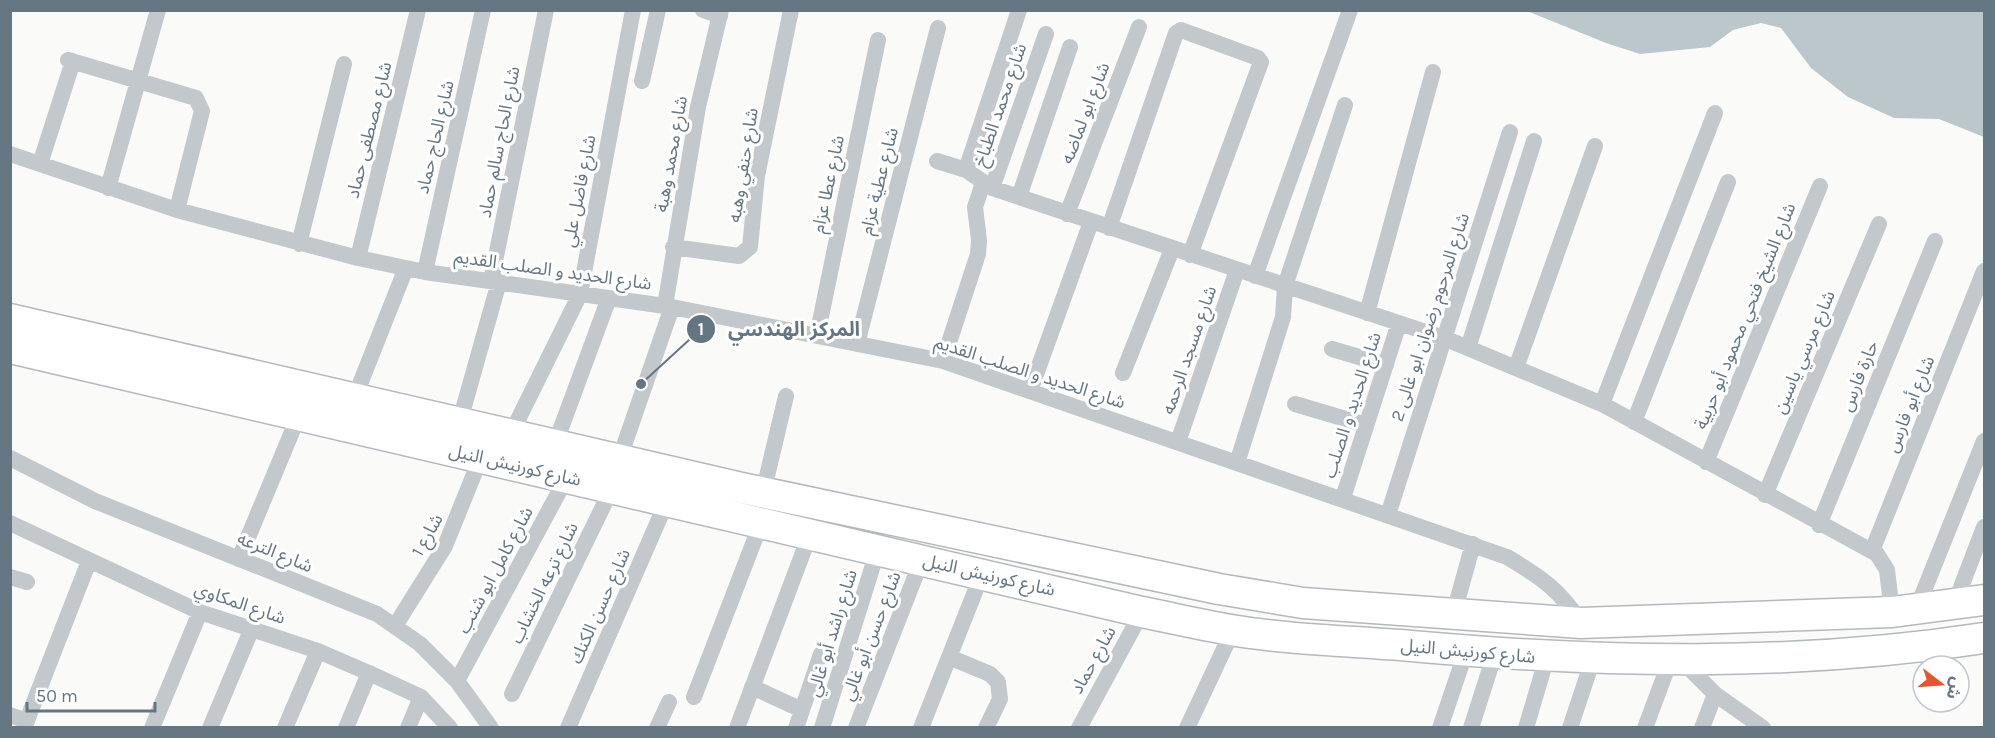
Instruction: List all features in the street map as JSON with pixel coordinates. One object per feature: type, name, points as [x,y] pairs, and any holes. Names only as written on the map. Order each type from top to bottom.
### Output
[{"type":"highway","name":"شارع كورنيش النيل","points":[[10,319],[554,447],[615,474],[667,501],[750,505],[810,534],[1142,612],[1233,630],[1547,657],[1676,661],[1801,658],[1920,648],[1984,638]]},
{"type":"highway","name":"شارع كورنيش النيل","points":[[10,348],[567,477],[615,474],[750,505],[1303,603],[1453,616],[1581,623],[1904,610],[1984,600]]},
{"type":"street","points":[[108,188],[158,10]]},
{"type":"street","name":"شارع مصطفى حماد","points":[[358,258],[418,10]]},
{"type":"street","name":"شارع الحاج حماد","points":[[425,272],[483,10]]},
{"type":"street","name":"شارع الحاج سالم حماد","points":[[459,424],[495,281],[546,10]]},
{"type":"street","name":"شارع فاضل علي","points":[[510,436],[580,294],[633,10]]},
{"type":"street","points":[[642,81],[658,10]]},
{"type":"street","points":[[703,10],[720,13]]},
{"type":"street","name":"شارع حنفي وهبه","points":[[674,247],[739,256],[750,247],[758,176],[791,10]]},
{"type":"street","points":[[966,170],[1019,10]]},
{"type":"street","points":[[1255,276],[1350,10]]},
{"type":"street","name":"شارع محمد وهبة","points":[[669,307],[674,247],[698,107],[720,13]]},
{"type":"street","name":"شارع ابو لماضه","points":[[1067,214],[1139,27]]},
{"type":"street","name":"شارع عطية عزام","points":[[858,344],[938,28]]},
{"type":"street","points":[[1109,228],[1176,33],[1181,30],[1258,58],[1261,62],[1190,255]]},
{"type":"street","name":"شارع محمد الطباخ","points":[[943,361],[978,254],[979,240],[975,207],[988,186],[1046,34]]},
{"type":"street","name":"شارع عطا عزام","points":[[817,336],[878,40]]},
{"type":"street","points":[[1019,197],[1070,46]]},
{"type":"street","points":[[40,164],[70,60],[196,98],[201,106],[177,210]]},
{"type":"street","points":[[299,244],[344,63]]},
{"type":"street","points":[[1367,313],[1433,72]]},
{"type":"street","points":[[1237,463],[1283,317],[1285,286],[1345,105]]},
{"type":"street","points":[[1602,404],[1715,113]]},
{"type":"street","name":"شارع المرحوم رضوان ابو غالى 2","points":[[1388,514],[1510,132]]},
{"type":"street","points":[[1468,348],[1534,141]]},
{"type":"street","points":[[1516,368],[1595,146]]},
{"type":"street","name":"شارع الحديد و الصلب القديم","points":[[10,154],[177,210],[358,258],[425,272],[669,307],[943,361],[1343,498],[1507,557],[1538,576],[1566,599],[1581,623]]},
{"type":"street","points":[[937,161],[966,170],[988,186],[1067,214],[1444,338],[1602,404],[1819,525],[1872,551],[1885,564],[1904,610]]},
{"type":"street","points":[[1634,422],[1728,182]]},
{"type":"street","name":"شارع الشيخ فتحي محمود أبو حربية","points":[[1706,462],[1820,186]]},
{"type":"street","points":[[1030,391],[1091,222]]},
{"type":"street","name":"شارع مرسي ياسين","points":[[1765,495],[1879,224]]},
{"type":"street","name":"حارة فارس","points":[[1819,525],[1935,241]]},
{"type":"street","points":[[1123,373],[1172,249]]},
{"type":"street","points":[[354,399],[406,268]]},
{"type":"street","name":"شارع مسجد الرحمه","points":[[1178,442],[1237,270]]},
{"type":"street","name":"شارع أبو فارس","points":[[1872,551],[1984,271]]},
{"type":"street","points":[[554,447],[609,298]]},
{"type":"street","name":"شارع ترعه الخشاب","points":[[512,694],[615,474],[669,307]]},
{"type":"street","name":"شارع الحديد و الصلب","points":[[1343,498],[1399,323]]},
{"type":"street","points":[[1332,349],[1386,365]]},
{"type":"street","points":[[694,698],[750,505],[786,396]]},
{"type":"street","points":[[1295,404],[1366,425]]},
{"type":"street","points":[[239,559],[299,415]]},
{"type":"street","points":[[1904,610],[1984,441]]},
{"type":"street","name":"شارع 1","points":[[395,626],[445,546],[481,457]]},
{"type":"street","name":"شارع الترعه","points":[[10,458],[95,501],[377,614],[420,644],[457,681],[491,728]]},
{"type":"street","name":"شارع كامل ابو شنب","points":[[457,681],[567,477]]},
{"type":"street","name":"شارع حسن الكنك","points":[[568,728],[667,501]]},
{"type":"street","name":"شارع المكاوي","points":[[10,523],[200,612],[318,651],[421,697],[450,728]]},
{"type":"street","points":[[1955,603],[1984,527]]},
{"type":"street","points":[[737,728],[810,534]]},
{"type":"street","points":[[1453,616],[1473,544]]},
{"type":"street","name":"شارع راشد أبو غالي","points":[[822,728],[878,549]]},
{"type":"street","name":"شارع حسن أبو غالي","points":[[856,728],[922,559]]},
{"type":"street","points":[[10,715],[26,724],[89,561]]},
{"type":"street","points":[[921,728],[982,574]]},
{"type":"street","points":[[10,577],[27,582]]},
{"type":"street","points":[[152,728],[200,612]]},
{"type":"street","name":"شارع حماد","points":[[1079,728],[1142,612]]},
{"type":"street","points":[[210,728],[252,628]]},
{"type":"street","points":[[1187,728],[1233,630]]},
{"type":"street","points":[[285,728],[318,651]]},
{"type":"street","points":[[1440,728],[1480,652]]},
{"type":"street","points":[[1471,728],[1480,652]]},
{"type":"street","points":[[796,728],[821,654]]},
{"type":"street","points":[[949,657],[990,674],[999,682],[1000,699],[986,728]]},
{"type":"street","points":[[1526,728],[1547,657]]},
{"type":"street","points":[[1570,728],[1593,659]]},
{"type":"street","points":[[1645,728],[1676,661],[1715,694],[1763,728]]},
{"type":"street","points":[[346,728],[369,673]]},
{"type":"street","points":[[752,687],[802,710]]},
{"type":"street","points":[[1702,728],[1715,694]]},
{"type":"street","points":[[408,728],[421,697]]},
{"type":"street","points":[[657,728],[669,702]]},
{"type":"shaded area","points":[[1527,11],[1984,11],[1984,137],[1939,119],[1894,118],[1848,97],[1811,68],[1781,28],[1761,23],[1733,30],[1710,47],[1640,54],[1606,43]]},
{"type":"place","name":"المركز الهندسي","points":[[641,384]]}]
